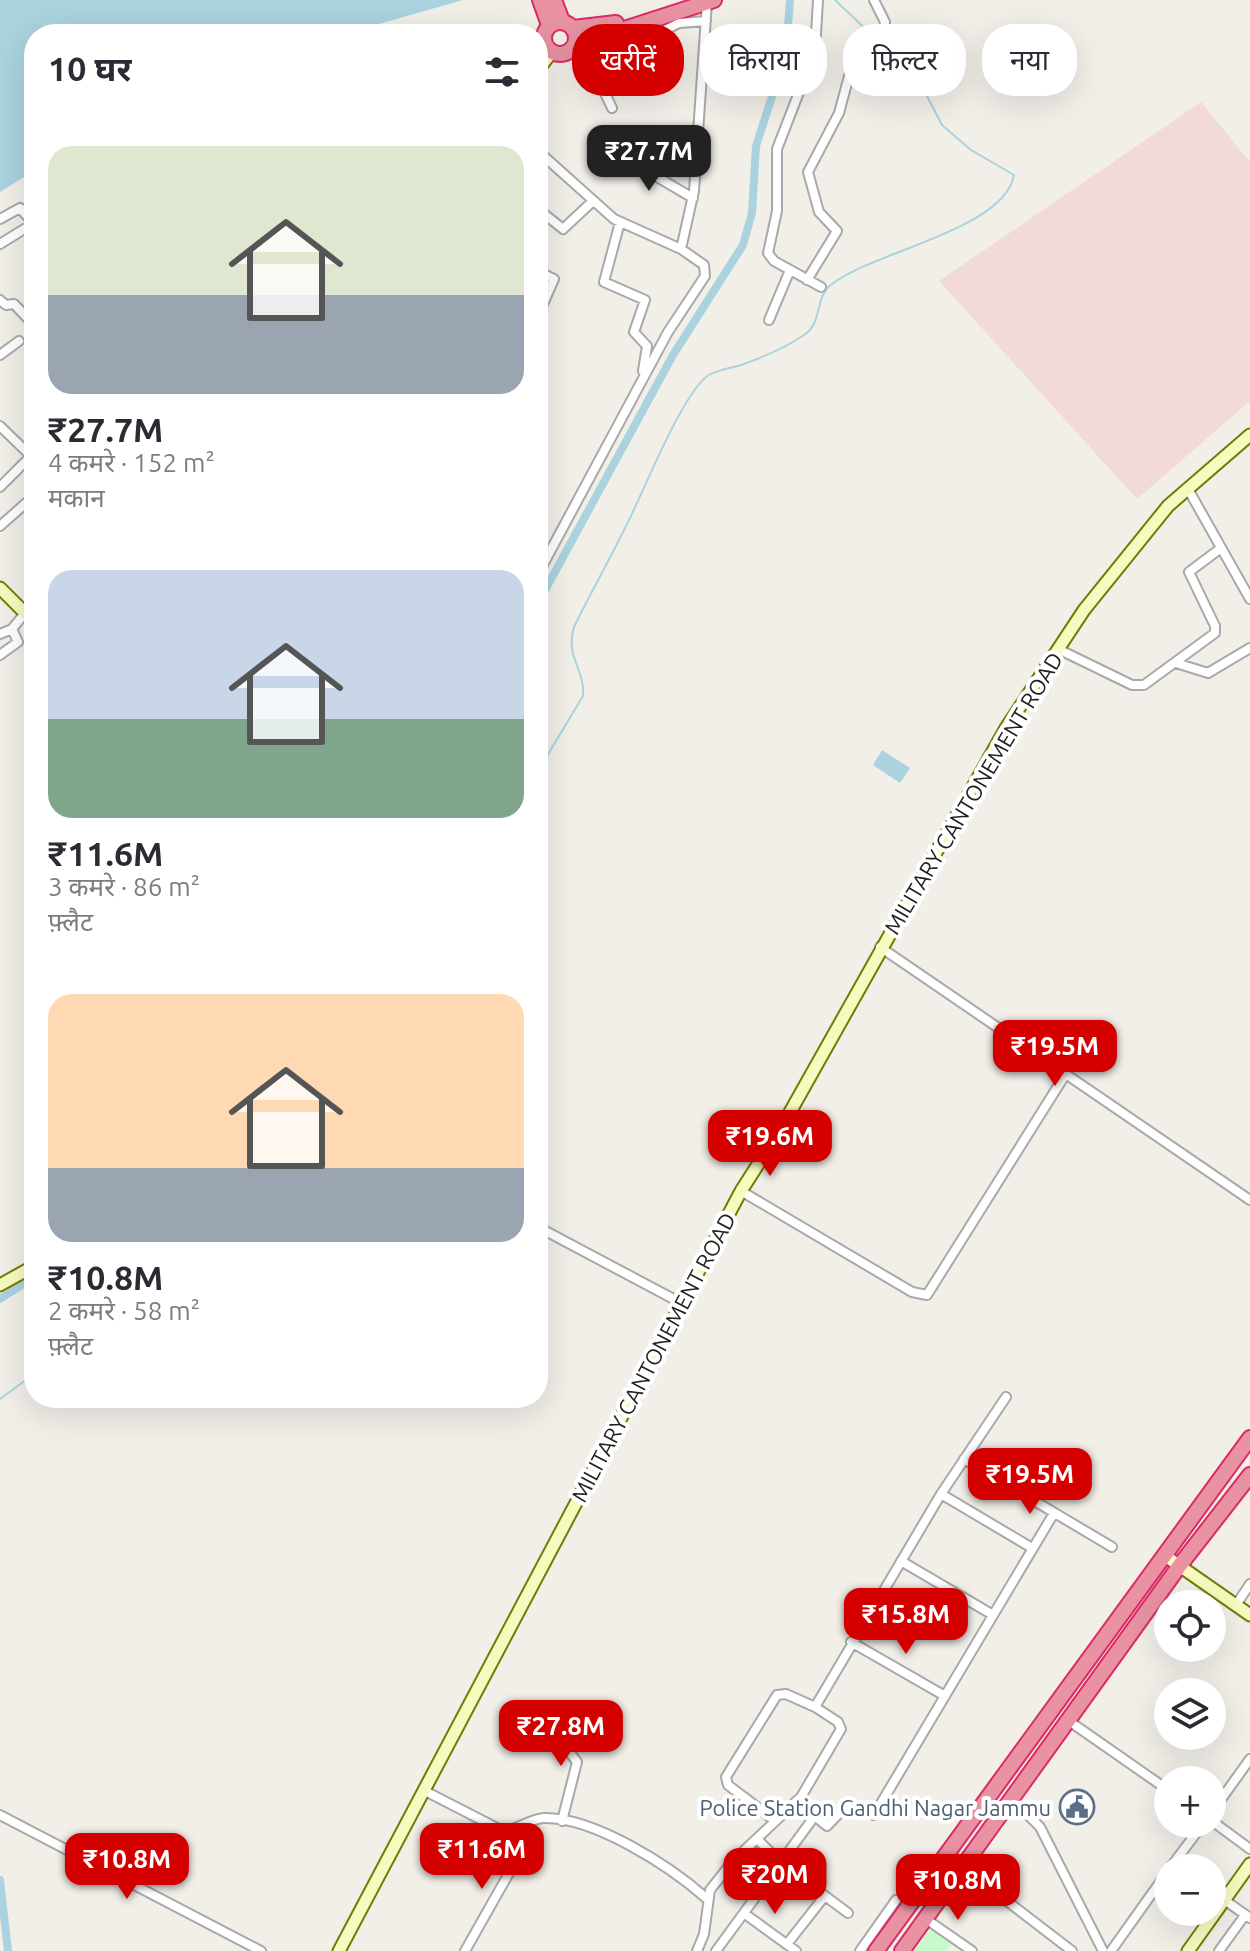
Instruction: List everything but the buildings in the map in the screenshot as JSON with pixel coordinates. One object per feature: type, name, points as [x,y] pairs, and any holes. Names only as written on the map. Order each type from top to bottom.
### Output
[{"type":"highway","points":[[540,0],[572,41]]},
{"type":"highway","points":[[554,0],[561,25]]},
{"type":"highway","points":[[548,31],[561,25],[610,25],[688,0]]},
{"type":"highway","points":[[640,24],[711,1]]},
{"type":"highway","points":[[548,52],[568,53],[572,48]]},
{"type":"highway","points":[[876,1951],[1250,1438]]},
{"type":"highway","points":[[902,1951],[1180,1565],[1250,1475]]},
{"type":"street","points":[[818,0],[815,53],[777,149],[777,211],[768,253],[774,261],[821,287]]},
{"type":"street","points":[[807,280],[837,231],[819,212],[808,172],[839,113],[849,76],[881,34],[885,22],[874,0]]},
{"type":"street","points":[[681,249],[693,198],[706,21],[711,1]]},
{"type":"street","points":[[612,108],[592,66],[679,23],[706,21]]},
{"type":"street","points":[[636,166],[653,139]]},
{"type":"street","points":[[623,157],[693,198]]},
{"type":"street","points":[[548,160],[620,222],[681,249],[704,265],[705,276],[668,332],[548,555]]},
{"type":"street","points":[[548,217],[563,229],[593,201]]},
{"type":"street","points":[[0,219],[22,208],[24,211]]},
{"type":"street","points":[[620,222],[604,282],[645,301],[634,332],[647,346],[641,382]]},
{"type":"street","points":[[0,244],[24,230]]},
{"type":"street","points":[[769,320],[790,270]]},
{"type":"street","points":[[548,276],[554,279],[548,293]]},
{"type":"street","points":[[0,300],[6,305],[14,304],[24,314]]},
{"type":"street","points":[[0,355],[19,341]]},
{"type":"street","points":[[0,426],[24,449]]},
{"type":"street","name":"MILITARY CANTONEMENT ROAD","points":[[339,1951],[741,1191],[780,1130],[880,947],[1006,728],[1123,559],[1168,506],[1250,435]]},
{"type":"street","points":[[0,487],[24,466]]},
{"type":"street","points":[[1188,489],[1250,599]]},
{"type":"street","points":[[0,526],[24,505]]},
{"type":"street","points":[[1058,649],[1136,686],[1144,685],[1215,633],[1215,626],[1190,581],[1189,572],[1221,548]]},
{"type":"street","points":[[0,588],[24,609]]},
{"type":"street","points":[[0,634],[12,629],[24,618]]},
{"type":"street","points":[[0,655],[17,644],[12,629]]},
{"type":"street","points":[[1176,663],[1208,673],[1250,648]]},
{"type":"street","points":[[880,947],[1250,1200]]},
{"type":"street","points":[[741,1191],[912,1292],[927,1295],[1065,1075]]},
{"type":"street","points":[[548,1232],[683,1304]]},
{"type":"street","points":[[0,1285],[24,1272]]},
{"type":"street","points":[[815,1707],[941,1494],[1006,1397]]},
{"type":"street","points":[[964,1459],[1112,1547]]},
{"type":"street","points":[[941,1494],[1032,1548]]},
{"type":"street","points":[[796,1801],[827,1826],[845,1807],[874,1815],[1054,1513]]},
{"type":"street","points":[[1164,1555],[1250,1615]]},
{"type":"street","points":[[901,1561],[993,1615]]},
{"type":"street","points":[[1236,1605],[1250,1584]]},
{"type":"street","points":[[851,1642],[945,1696]]},
{"type":"street","points":[[700,1950],[706,1898],[733,1861],[796,1801],[841,1729],[838,1722],[815,1707],[786,1694],[777,1695],[726,1777],[728,1785],[774,1820]]},
{"type":"street","points":[[1069,1721],[1154,1780]]},
{"type":"street","points":[[529,1728],[567,1749],[577,1762],[562,1821]]},
{"type":"street","points":[[1226,1792],[1250,1759]]},
{"type":"street","points":[[423,1790],[497,1830],[513,1830],[543,1818],[562,1821],[650,1855],[706,1898]]},
{"type":"street","points":[[1013,1800],[1040,1827],[1103,1951]]},
{"type":"street","points":[[0,1815],[4,1822],[261,1951]]},
{"type":"street","points":[[716,1951],[814,1817]]},
{"type":"street","points":[[465,1951],[517,1859],[518,1842],[513,1830]]},
{"type":"street","points":[[1226,1831],[1250,1849]]},
{"type":"street","points":[[757,1839],[782,1864],[848,1913]]},
{"type":"street","points":[[1226,1895],[1250,1864]]},
{"type":"street","points":[[964,1868],[1072,1951]]},
{"type":"street","points":[[1111,1951],[1154,1891]]},
{"type":"street","points":[[787,1944],[824,1897]]},
{"type":"street","points":[[860,1951],[896,1900]]},
{"type":"street","points":[[1219,1951],[1247,1916],[1226,1901]]},
{"type":"street","points":[[745,1914],[796,1951]]},
{"type":"street","points":[[926,1919],[958,1947],[972,1951]]},
{"type":"street","points":[[1188,1951],[1205,1926]]},
{"type":"shaded area","points":[[1201,102],[1250,162],[1250,401],[1137,499],[939,281]]},
{"type":"green space","points":[[932,1927],[953,1942],[946,1951],[914,1951]]},
{"type":"water","points":[[0,0],[463,0],[379,24],[24,24],[24,177],[0,192]]},
{"type":"water","points":[[882,750],[910,768],[900,783],[873,765]]},
{"type":"waterway","points":[[548,585],[673,355],[743,245],[752,213],[756,146],[786,53],[790,0]]},
{"type":"waterway","points":[[835,0],[860,24]]},
{"type":"waterway","points":[[548,754],[583,696],[573,655],[574,627],[664,444],[699,385],[713,373],[783,348],[804,335],[814,324],[826,289],[832,284],[852,272],[964,225],[988,210],[1005,194],[1014,175],[971,150],[942,125],[927,96]]},
{"type":"waterway","points":[[0,1299],[24,1283]]},
{"type":"waterway","points":[[0,1399],[24,1381]]},
{"type":"waterway","points":[[0,1880],[8,1951]]},
{"type":"place","name":"Police Station Gandhi Nagar Jammu","points":[[1077,1807]]}]
